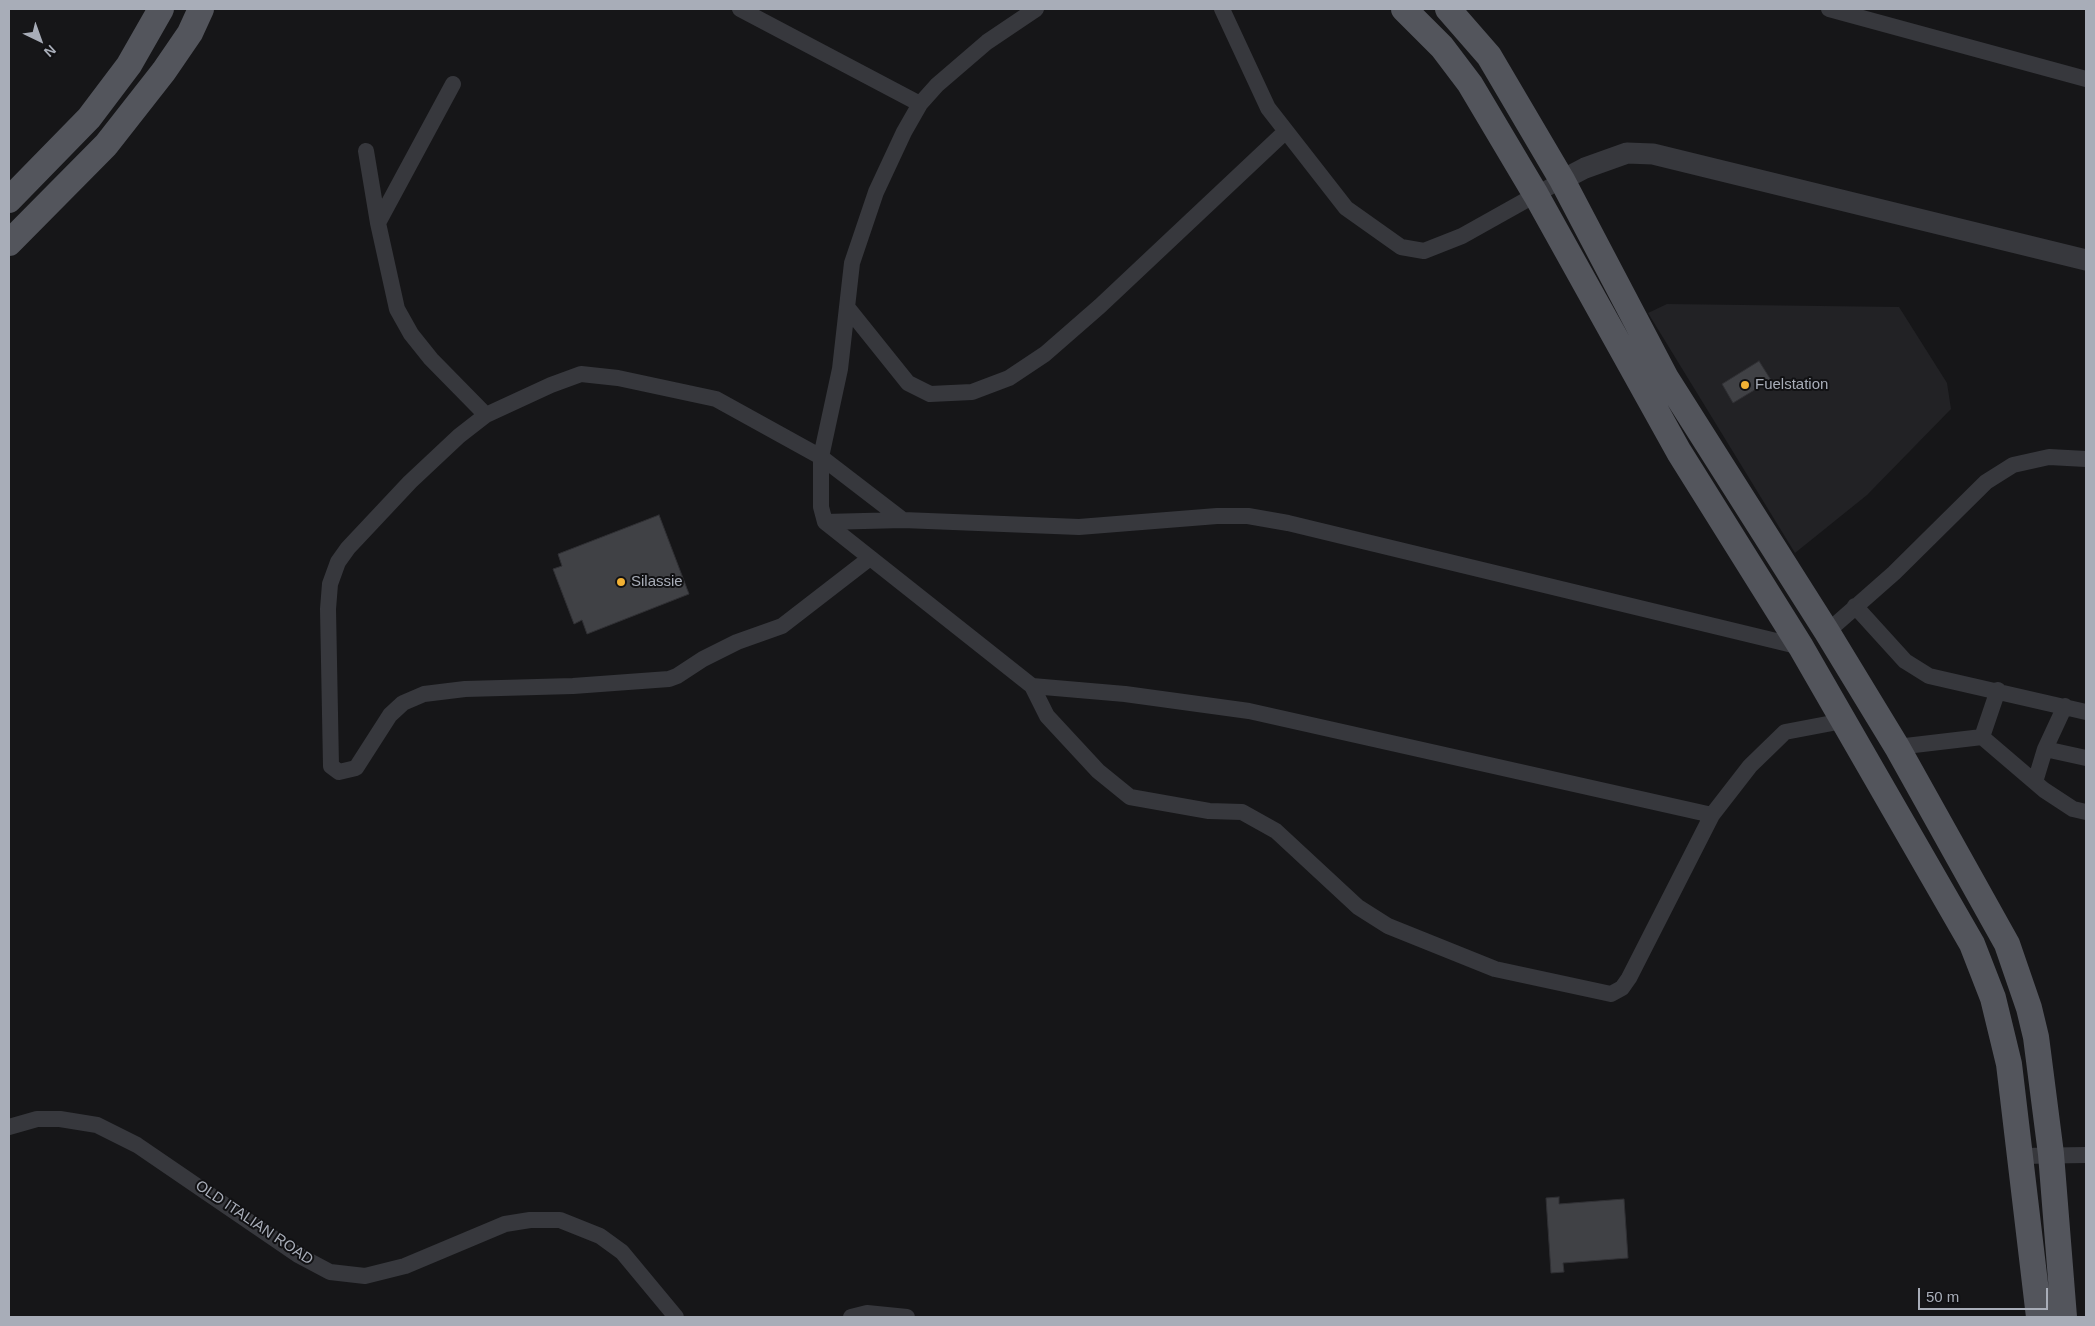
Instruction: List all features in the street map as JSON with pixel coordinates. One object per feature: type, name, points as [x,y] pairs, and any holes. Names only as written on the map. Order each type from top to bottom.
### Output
[{"type":"main road","points":[[9,200],[94,112],[130,65],[162,9]]},
{"type":"main road","points":[[9,243],[106,145],[164,71],[190,33],[201,9]]},
{"type":"main road","points":[[1404,9],[1426,28],[1457,65],[1655,385],[1702,438],[1827,632],[1897,747],[1971,882],[1992,915],[2019,977],[2036,1038],[2051,1154],[2064,1317]]},
{"type":"main road","points":[[1448,9],[1489,56],[1562,180],[1655,385],[1679,452],[1801,647],[1843,722],[1958,916],[1985,974],[1993,998],[2009,1064],[2039,1317]]},
{"type":"main road","points":[[1679,452],[1702,438]]},
{"type":"street","points":[[740,9],[920,104]]},
{"type":"street","points":[[1036,9],[987,42],[937,85],[920,104],[904,132],[876,192],[852,263],[840,369],[821,457],[821,506],[825,522],[1032,686],[1047,716],[1098,771],[1130,797],[1209,811],[1242,812],[1276,831],[1358,907],[1388,926],[1495,968],[1612,994],[1622,988],[1629,978],[1712,815],[1750,766],[1785,732],[1843,722]]},
{"type":"street","points":[[1222,9],[1268,108],[1346,208],[1401,247],[1424,251],[1462,236],[1593,164],[1627,153],[1653,154],[2086,260]]},
{"type":"street","points":[[1829,9],[2086,79]]},
{"type":"street","points":[[378,223],[453,84]]},
{"type":"street","points":[[847,307],[908,383],[930,394],[972,392],[1009,378],[1045,354],[1100,306],[1286,131]]},
{"type":"street","points":[[366,151],[378,223],[397,309],[411,334],[431,359],[486,415]]},
{"type":"street","points":[[870,558],[782,626],[737,642],[669,679],[574,686],[464,689],[412,697],[390,715],[356,768],[338,772],[331,766],[328,618],[330,584],[338,562],[348,548],[410,482],[459,436],[486,415],[551,385],[581,374],[618,378],[716,400],[821,457],[903,520]]},
{"type":"street","points":[[1827,632],[1894,572],[1986,482],[2013,465],[2049,457],[2086,459]]},
{"type":"street","points":[[825,522],[903,520],[1078,527],[1217,516],[1248,516],[1288,523],[1801,647]]},
{"type":"street","points":[[1854,606],[1905,660],[1928,676],[1998,690],[2086,712]]},
{"type":"street","points":[[1032,686],[1125,694],[1249,711],[1712,815]]},
{"type":"street","points":[[1982,737],[1998,690]]},
{"type":"street","points":[[2034,782],[2045,749],[2065,706]]},
{"type":"street","points":[[1897,747],[1982,737],[2034,782],[2073,809],[2086,812]]},
{"type":"street","points":[[2045,749],[2086,758]]},
{"type":"street","name":"OLD ITALIAN ROAD","points":[[9,1127],[37,1119],[96,1125],[138,1145],[298,1255],[330,1272],[365,1276],[405,1266],[505,1224],[530,1220],[560,1220],[600,1236],[622,1252],[676,1317]]},
{"type":"street","points":[[2020,1156],[2051,1154],[2086,1155]]},
{"type":"street","points":[[851,1317],[867,1313],[906,1317]]},
{"type":"shaded area","points":[[1667,304],[1899,307],[1947,383],[1951,409],[1867,495],[1795,553],[1648,313]]},
{"type":"building","points":[[1759,361],[1771,380],[1733,403],[1722,384]]},
{"type":"building","name":"Silassie","points":[[659,515],[689,594],[587,634],[582,620],[574,624],[553,569],[562,566],[558,554]]},
{"type":"building","points":[[1559,1197],[1559,1204],[1624,1199],[1628,1258],[1563,1263],[1564,1272],[1551,1273],[1546,1198]]},
{"type":"place","name":"Fuelstation","points":[[1745,385]]},
{"type":"place","name":"Silassie","points":[[621,582]]}]
